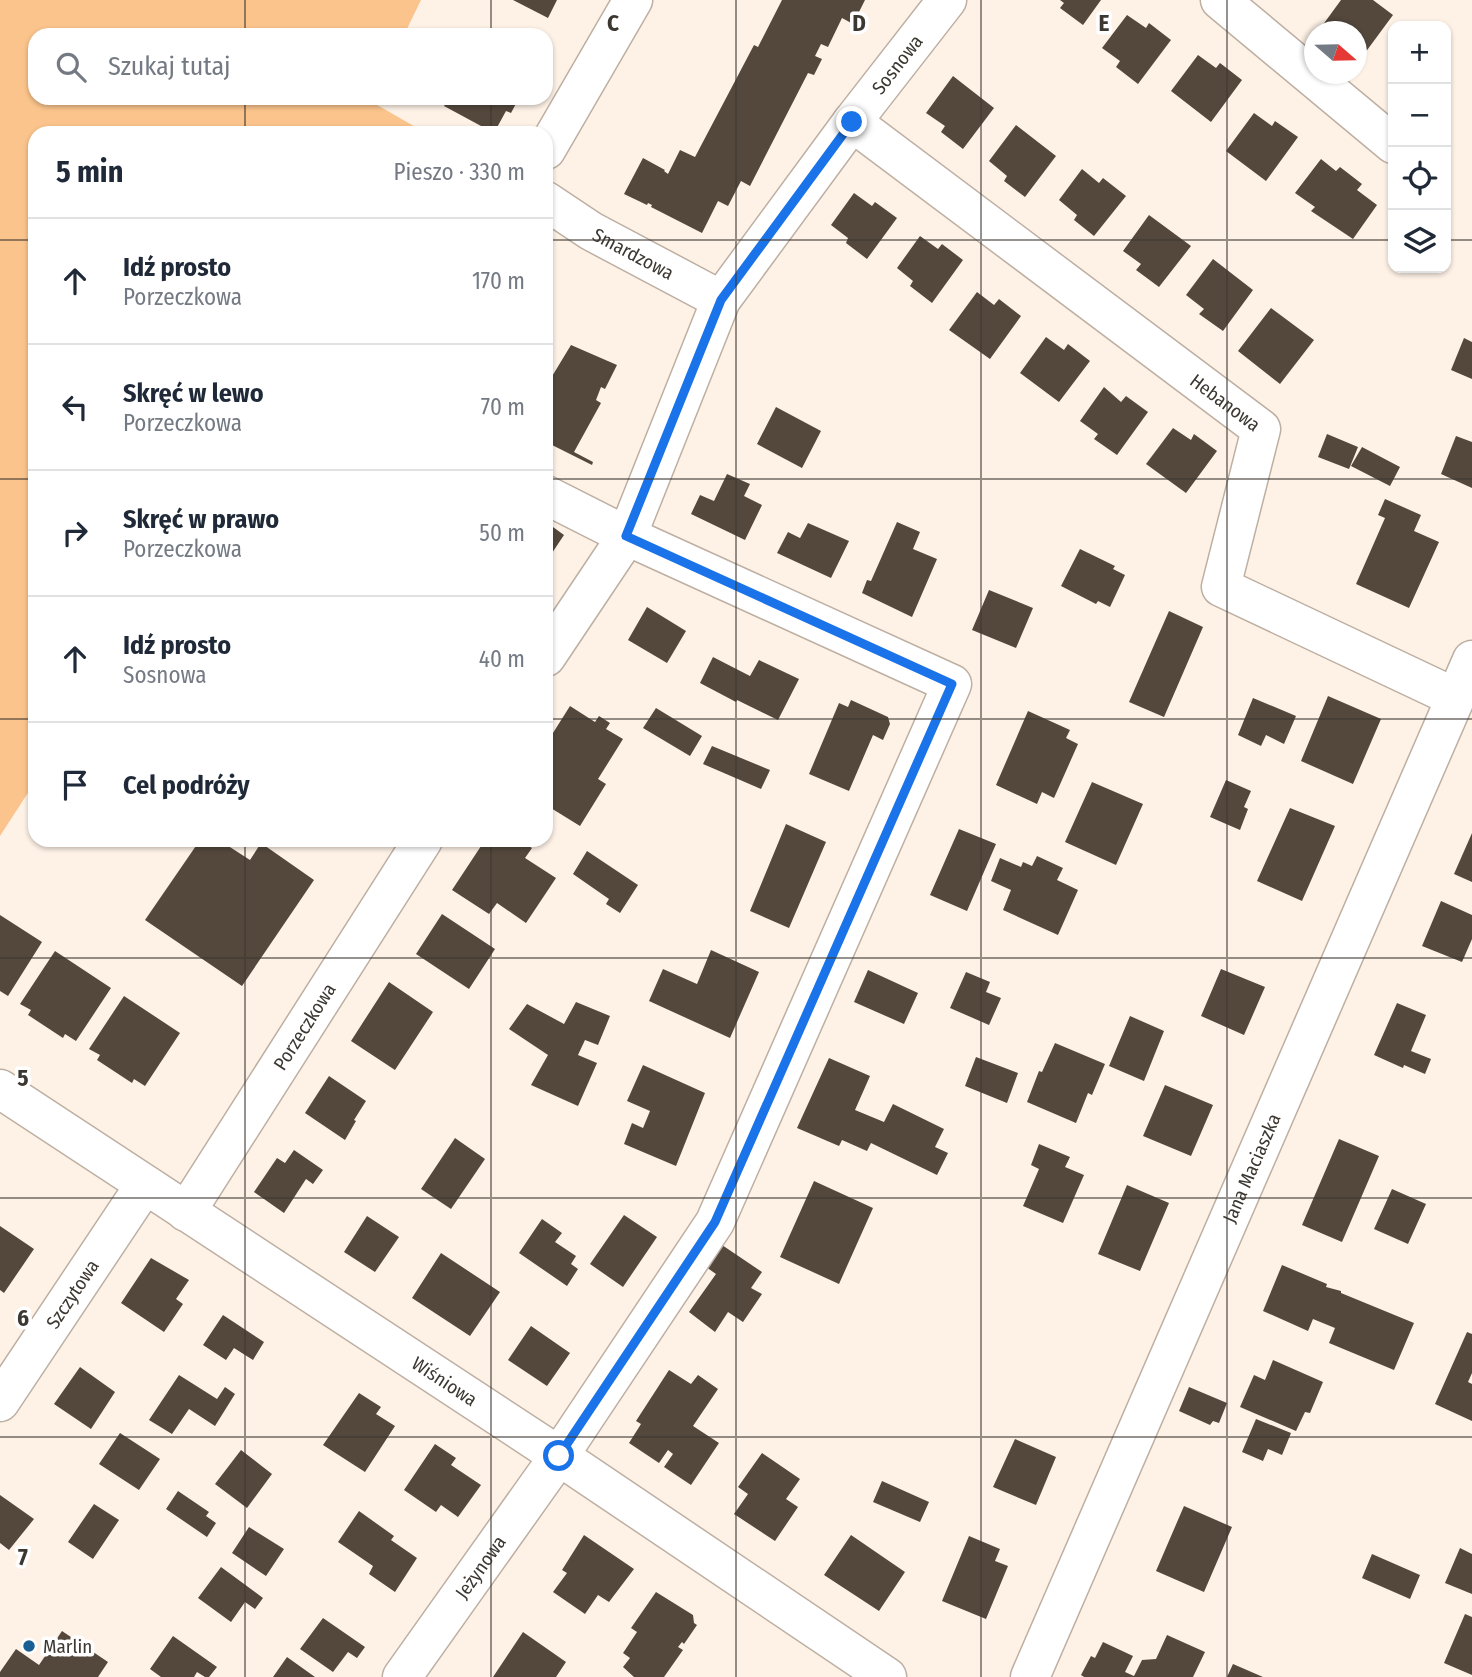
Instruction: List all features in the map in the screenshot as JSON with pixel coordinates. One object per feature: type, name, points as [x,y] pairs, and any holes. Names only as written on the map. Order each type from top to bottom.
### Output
[{"type":"street","points":[[553,138],[633,0]]},
{"type":"street","name":"Sosnowa","points":[[721,300],[852,122],[947,0]]},
{"type":"street","points":[[1220,0],[1388,140]]},
{"type":"street","name":"Hebanowa","points":[[852,122],[1261,429],[1221,587],[1454,698]]},
{"type":"street","name":"Smardzowa","points":[[553,206],[591,231],[721,300]]},
{"type":"street","points":[[553,646],[626,536],[721,300]]},
{"type":"street","points":[[553,499],[626,536],[952,684],[715,1222],[559,1456]]},
{"type":"street","name":"Jana Maciaszka","points":[[1031,1677],[1472,660]]},
{"type":"street","name":"Porzeczkowa","points":[[186,1212],[419,847]]},
{"type":"street","name":"Wiśniowa","points":[[0,1089],[559,1456],[887,1677]]},
{"type":"street","name":"Szczytowa","points":[[0,1402],[144,1186]]},
{"type":"street","name":"Jeżynowa","points":[[402,1677],[559,1456]]},
{"type":"shaded area","points":[[0,0],[421,0],[407,28],[28,28],[28,105],[377,105],[414,126],[28,126],[28,793],[0,836]]},
{"type":"building","points":[[513,0],[557,0],[548,18]]},
{"type":"building","points":[[782,0],[865,0],[853,24],[842,18],[828,47],[821,44],[815,56],[822,59],[814,75],[808,73],[750,186],[741,181],[728,206],[718,201],[702,233],[648,203],[647,205],[624,194],[643,158],[668,174],[680,150],[695,157],[754,45],[758,47]]},
{"type":"building","points":[[1060,0],[1101,0],[1083,25],[1060,8],[1064,3]]},
{"type":"building","points":[[1341,0],[1373,0],[1393,15],[1367,50],[1367,21],[1326,21]]},
{"type":"building","points":[[1127,15],[1146,28],[1149,23],[1171,40],[1138,84],[1116,67],[1120,61],[1102,48]]},
{"type":"building","points":[[1198,55],[1216,68],[1220,63],[1242,80],[1211,122],[1171,91]]},
{"type":"building","points":[[953,76],[994,108],[963,149],[941,132],[945,126],[926,113]]},
{"type":"building","points":[[515,105],[511,113],[506,111],[498,126],[481,126],[444,106]]},
{"type":"building","points":[[1254,113],[1272,126],[1275,121],[1298,137],[1266,181],[1226,151]]},
{"type":"building","points":[[1016,125],[1056,156],[1025,197],[1004,181],[1007,176],[989,161]]},
{"type":"building","points":[[1321,159],[1336,171],[1340,167],[1362,184],[1357,190],[1377,205],[1353,239],[1311,211],[1315,207],[1295,193]]},
{"type":"building","points":[[1082,169],[1099,183],[1103,178],[1126,196],[1094,236],[1074,220],[1077,215],[1059,200]]},
{"type":"building","points":[[854,193],[872,206],[875,202],[897,218],[867,259],[846,243],[848,238],[831,225]]},
{"type":"building","points":[[1149,215],[1191,246],[1159,287],[1136,270],[1141,264],[1123,251]]},
{"type":"building","points":[[920,236],[938,249],[942,244],[963,260],[932,303],[910,286],[913,281],[897,268]]},
{"type":"building","points":[[1213,259],[1253,290],[1223,331],[1199,314],[1204,309],[1186,295]]},
{"type":"building","points":[[977,292],[994,305],[999,299],[1021,316],[990,359],[949,330]]},
{"type":"building","points":[[1271,308],[1314,340],[1280,384],[1238,351]]},
{"type":"building","points":[[1046,337],[1064,350],[1068,344],[1090,361],[1059,402],[1020,373]]},
{"type":"building","points":[[1464,338],[1472,342],[1472,379],[1451,370]]},
{"type":"building","points":[[571,345],[617,365],[605,389],[601,387],[596,400],[601,403],[574,452],[593,462],[592,465],[553,446],[553,375]]},
{"type":"building","points":[[1104,387],[1121,402],[1126,396],[1148,412],[1117,455],[1094,439],[1098,434],[1080,421]]},
{"type":"building","points":[[776,407],[821,431],[802,468],[757,444]]},
{"type":"building","points":[[1173,428],[1191,440],[1194,434],[1217,451],[1186,493],[1146,464]]},
{"type":"building","points":[[1327,434],[1358,447],[1349,469],[1318,457]]},
{"type":"building","points":[[1456,436],[1472,442],[1472,488],[1441,474]]},
{"type":"building","points":[[1362,447],[1400,467],[1390,486],[1351,466]]},
{"type":"building","points":[[727,474],[750,484],[744,496],[762,505],[745,540],[691,514],[700,495],[714,501]]},
{"type":"building","points":[[1385,499],[1421,515],[1414,531],[1439,542],[1409,608],[1356,584],[1385,518],[1378,515]]},
{"type":"building","points":[[897,522],[920,532],[913,549],[937,559],[912,617],[862,593],[867,580],[871,581]]},
{"type":"building","points":[[808,523],[849,541],[831,578],[777,553],[788,532],[800,538]]},
{"type":"building","points":[[553,527],[564,535],[553,552]]},
{"type":"building","points":[[1080,549],[1115,566],[1113,569],[1125,575],[1110,607],[1098,601],[1096,604],[1061,586]]},
{"type":"building","points":[[989,590],[1033,608],[1016,648],[972,630]]},
{"type":"building","points":[[647,607],[686,631],[667,663],[628,640]]},
{"type":"building","points":[[1169,611],[1203,627],[1164,717],[1129,702]]},
{"type":"building","points":[[713,657],[750,676],[759,660],[799,679],[778,720],[700,683]]},
{"type":"building","points":[[1328,696],[1381,719],[1353,784],[1301,761]]},
{"type":"building","points":[[1253,698],[1296,716],[1284,744],[1266,735],[1261,746],[1238,735]]},
{"type":"building","points":[[851,700],[888,717],[890,724],[883,740],[873,735],[849,791],[809,774],[839,703],[848,707]]},
{"type":"building","points":[[570,706],[595,722],[599,716],[610,723],[606,729],[623,739],[598,779],[606,784],[580,826],[553,809],[553,733]]},
{"type":"building","points":[[656,708],[702,736],[690,756],[643,728]]},
{"type":"building","points":[[1028,711],[1070,730],[1066,738],[1078,744],[1054,798],[1042,792],[1037,804],[996,785]]},
{"type":"building","points":[[712,746],[770,770],[761,789],[703,764]]},
{"type":"building","points":[[1226,780],[1251,791],[1244,807],[1248,809],[1240,830],[1210,817]]},
{"type":"building","points":[[1092,782],[1143,804],[1116,865],[1065,842]]},
{"type":"building","points":[[1290,808],[1335,826],[1302,901],[1257,881]]},
{"type":"building","points":[[786,824],[826,842],[789,928],[750,911]]},
{"type":"building","points":[[959,829],[996,844],[967,911],[930,895]]},
{"type":"building","points":[[1472,833],[1472,882],[1454,874]]},
{"type":"building","points":[[195,847],[230,847],[250,860],[258,847],[267,847],[314,880],[242,986],[145,920]]},
{"type":"building","points":[[480,847],[530,847],[525,858],[556,878],[526,923],[497,903],[489,914],[452,890]]},
{"type":"building","points":[[587,851],[638,885],[620,913],[606,904],[609,899],[573,874]]},
{"type":"building","points":[[1037,856],[1063,868],[1057,880],[1078,890],[1058,935],[1003,910],[1011,890],[991,881],[1000,858],[1021,867],[1023,862],[1032,866]]},
{"type":"building","points":[[1441,901],[1472,915],[1472,939],[1462,962],[1422,946]]},
{"type":"building","points":[[442,914],[495,949],[469,989],[416,954]]},
{"type":"building","points":[[0,915],[42,942],[8,996],[0,991]]},
{"type":"building","points":[[711,950],[759,972],[730,1038],[649,1001],[663,969],[697,984]]},
{"type":"building","points":[[55,951],[111,988],[76,1041],[65,1034],[63,1038],[28,1015],[31,1010],[20,1004]]},
{"type":"building","points":[[1221,969],[1265,987],[1244,1035],[1201,1016]]},
{"type":"building","points":[[868,970],[918,993],[904,1024],[854,1002]]},
{"type":"building","points":[[966,972],[990,982],[986,992],[1001,998],[989,1025],[950,1008]]},
{"type":"building","points":[[389,982],[433,1012],[395,1070],[351,1041]]},
{"type":"building","points":[[124,996],[180,1033],[145,1086],[134,1079],[132,1083],[97,1060],[100,1055],[89,1049]]},
{"type":"building","points":[[576,1002],[610,1016],[598,1045],[585,1040],[578,1055],[597,1063],[578,1106],[531,1085],[548,1055],[509,1029],[527,1004],[564,1024]]},
{"type":"building","points":[[1397,1003],[1426,1015],[1411,1051],[1431,1059],[1425,1074],[1374,1055]]},
{"type":"building","points":[[1130,1016],[1164,1031],[1144,1081],[1109,1066]]},
{"type":"building","points":[[1055,1043],[1105,1064],[1092,1095],[1088,1093],[1076,1123],[1027,1102],[1039,1071],[1042,1072]]},
{"type":"building","points":[[976,1057],[1018,1073],[1007,1103],[965,1086]]},
{"type":"building","points":[[829,1058],[870,1076],[855,1110],[884,1122],[893,1104],[944,1129],[935,1147],[948,1153],[937,1175],[871,1143],[867,1151],[842,1140],[839,1146],[797,1128]]},
{"type":"building","points":[[643,1065],[705,1093],[676,1166],[624,1144],[632,1123],[643,1128],[650,1111],[627,1101]]},
{"type":"building","points":[[329,1076],[366,1101],[345,1140],[305,1113]]},
{"type":"building","points":[[1165,1085],[1213,1105],[1191,1156],[1143,1136]]},
{"type":"building","points":[[455,1138],[485,1159],[451,1209],[421,1189]]},
{"type":"building","points":[[1339,1139],[1379,1156],[1342,1242],[1302,1225]]},
{"type":"building","points":[[1039,1144],[1070,1157],[1065,1167],[1084,1175],[1063,1223],[1023,1206],[1039,1169],[1031,1165]]},
{"type":"building","points":[[294,1150],[323,1170],[313,1184],[306,1179],[284,1213],[254,1192],[277,1158],[285,1163]]},
{"type":"building","points":[[814,1181],[873,1208],[839,1284],[780,1257]]},
{"type":"building","points":[[1127,1185],[1169,1203],[1140,1271],[1098,1254]]},
{"type":"building","points":[[1392,1189],[1426,1204],[1408,1244],[1374,1229]]},
{"type":"building","points":[[624,1215],[657,1237],[623,1287],[590,1264]]},
{"type":"building","points":[[367,1216],[399,1237],[375,1272],[344,1252]]},
{"type":"building","points":[[542,1219],[562,1233],[555,1242],[576,1256],[571,1264],[578,1269],[567,1286],[519,1253]]},
{"type":"building","points":[[0,1226],[34,1249],[4,1293],[0,1290]]},
{"type":"building","points":[[722,1245],[762,1272],[751,1288],[762,1294],[743,1322],[728,1312],[715,1332],[689,1312],[716,1274],[706,1267]]},
{"type":"building","points":[[441,1253],[500,1292],[470,1336],[412,1298]]},
{"type":"building","points":[[151,1258],[189,1280],[176,1299],[183,1304],[164,1332],[121,1303]]},
{"type":"building","points":[[1282,1265],[1327,1284],[1326,1287],[1414,1323],[1394,1370],[1329,1343],[1335,1328],[1313,1319],[1308,1331],[1263,1311]]},
{"type":"building","points":[[223,1315],[264,1342],[253,1360],[234,1348],[226,1360],[203,1345]]},
{"type":"building","points":[[531,1326],[570,1353],[547,1386],[508,1360]]},
{"type":"building","points":[[1467,1332],[1472,1334],[1472,1373],[1468,1382],[1472,1384],[1472,1421],[1435,1404]]},
{"type":"building","points":[[1273,1360],[1323,1382],[1310,1413],[1305,1412],[1296,1431],[1240,1407],[1254,1375],[1265,1380]]},
{"type":"building","points":[[80,1367],[115,1392],[91,1429],[54,1404]]},
{"type":"building","points":[[669,1370],[691,1384],[698,1375],[718,1389],[693,1426],[719,1443],[691,1485],[664,1467],[673,1454],[668,1450],[659,1463],[629,1443],[641,1424],[636,1421]]},
{"type":"building","points":[[179,1375],[217,1399],[225,1387],[235,1394],[215,1426],[189,1409],[172,1434],[149,1420]]},
{"type":"building","points":[[1189,1387],[1227,1403],[1219,1423],[1213,1421],[1210,1425],[1179,1411]]},
{"type":"building","points":[[359,1393],[381,1407],[376,1414],[395,1426],[365,1472],[323,1445]]},
{"type":"building","points":[[1256,1419],[1291,1433],[1282,1455],[1268,1449],[1263,1461],[1242,1452]]},
{"type":"building","points":[[120,1433],[160,1459],[139,1490],[99,1464]]},
{"type":"building","points":[[1015,1439],[1056,1457],[1036,1505],[993,1487]]},
{"type":"building","points":[[435,1444],[456,1458],[451,1465],[481,1485],[458,1517],[441,1505],[436,1512],[404,1490]]},
{"type":"building","points":[[241,1450],[272,1474],[247,1508],[215,1484]]},
{"type":"building","points":[[762,1453],[800,1479],[786,1499],[798,1507],[775,1541],[734,1514],[748,1494],[738,1487]]},
{"type":"building","points":[[882,1481],[929,1502],[920,1522],[873,1502]]},
{"type":"building","points":[[178,1491],[209,1512],[206,1516],[216,1523],[207,1537],[166,1509]]},
{"type":"building","points":[[0,1495],[34,1519],[9,1550],[0,1543]]},
{"type":"building","points":[[94,1504],[119,1520],[93,1559],[68,1542]]},
{"type":"building","points":[[1184,1506],[1232,1527],[1204,1592],[1156,1571]]},
{"type":"building","points":[[359,1511],[394,1536],[391,1540],[417,1558],[395,1592],[369,1574],[373,1566],[338,1542]]},
{"type":"building","points":[[249,1527],[284,1549],[266,1576],[232,1553]]},
{"type":"building","points":[[584,1535],[634,1569],[609,1602],[598,1595],[585,1614],[553,1592],[567,1573],[562,1570]]},
{"type":"building","points":[[851,1535],[905,1572],[879,1611],[824,1575]]},
{"type":"building","points":[[969,1536],[1000,1549],[995,1561],[1008,1566],[986,1619],[942,1601]]},
{"type":"building","points":[[1460,1548],[1472,1554],[1472,1594],[1445,1583]]},
{"type":"building","points":[[1372,1554],[1420,1575],[1410,1599],[1362,1578]]},
{"type":"building","points":[[221,1567],[263,1598],[255,1609],[245,1602],[231,1622],[198,1598]]},
{"type":"building","points":[[656,1592],[693,1615],[697,1625],[684,1644],[682,1642],[678,1647],[683,1650],[664,1677],[634,1677],[623,1667],[630,1658],[623,1653],[637,1632],[631,1628]]},
{"type":"building","points":[[1465,1614],[1472,1617],[1472,1675],[1444,1663]]},
{"type":"building","points":[[323,1618],[365,1647],[357,1658],[348,1652],[333,1672],[300,1649]]},
{"type":"building","points":[[62,1631],[108,1662],[98,1677],[0,1677],[0,1672],[16,1649],[39,1665]]},
{"type":"building","points":[[523,1632],[566,1662],[556,1677],[493,1677]]},
{"type":"building","points":[[1167,1635],[1205,1652],[1193,1677],[1084,1677],[1081,1675],[1091,1656],[1095,1658],[1103,1642],[1133,1656],[1125,1672],[1134,1676],[1142,1660],[1156,1659]]},
{"type":"building","points":[[173,1636],[217,1667],[209,1677],[197,1672],[194,1677],[161,1677],[150,1669]]},
{"type":"building","points":[[287,1657],[315,1677],[273,1677]]},
{"type":"building","points":[[1233,1664],[1263,1677],[1227,1677]]},
{"type":"place","name":"Marlin","points":[[29,1646]]},
{"type":"route","points":[[559,1456],[715,1222],[952,684],[626,536],[721,300],[852,122]]}]
